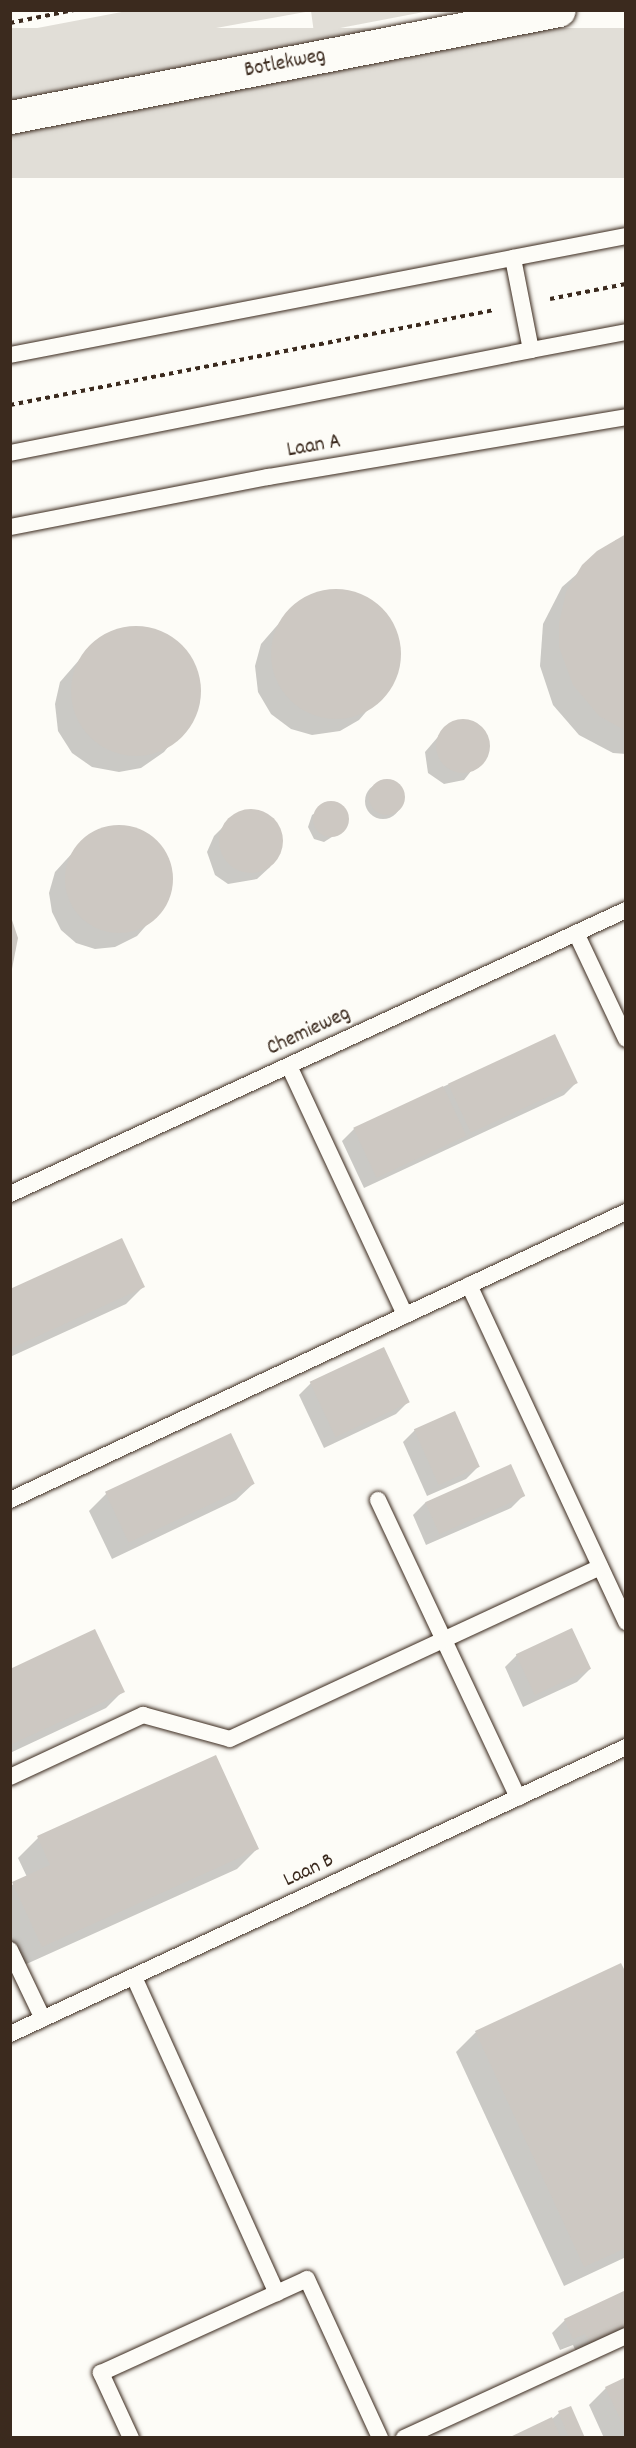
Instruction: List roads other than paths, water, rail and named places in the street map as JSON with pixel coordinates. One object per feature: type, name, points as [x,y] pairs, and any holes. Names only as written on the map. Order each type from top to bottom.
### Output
[{"type":"main road","name":"Botlekweg","points":[[10,117],[559,10]]},
{"type":"lane","points":[[10,355],[626,236]]},
{"type":"lane","points":[[513,258],[531,350]]},
{"type":"lane","points":[[10,453],[626,332]]},
{"type":"lane","name":"Laan A","points":[[10,527],[268,477],[626,417]]},
{"type":"lane","name":"Chemieweg","points":[[10,1194],[626,910]]},
{"type":"lane","points":[[576,933],[626,1040]]},
{"type":"lane","points":[[290,1066],[405,1315]]},
{"type":"lane","points":[[10,1500],[626,1212]]},
{"type":"lane","points":[[469,1285],[626,1622]]},
{"type":"lane","points":[[378,1500],[518,1798]]},
{"type":"lane","points":[[10,1777],[143,1715],[230,1739],[600,1568]]},
{"type":"lane","name":"Laan B","points":[[10,2034],[626,1748]]},
{"type":"lane","points":[[10,1950],[43,2019]]},
{"type":"lane","points":[[134,1977],[277,2293]]},
{"type":"lane","points":[[130,2438],[101,2373],[307,2279],[380,2438]]},
{"type":"lane","points":[[404,2438],[626,2336]]}]
